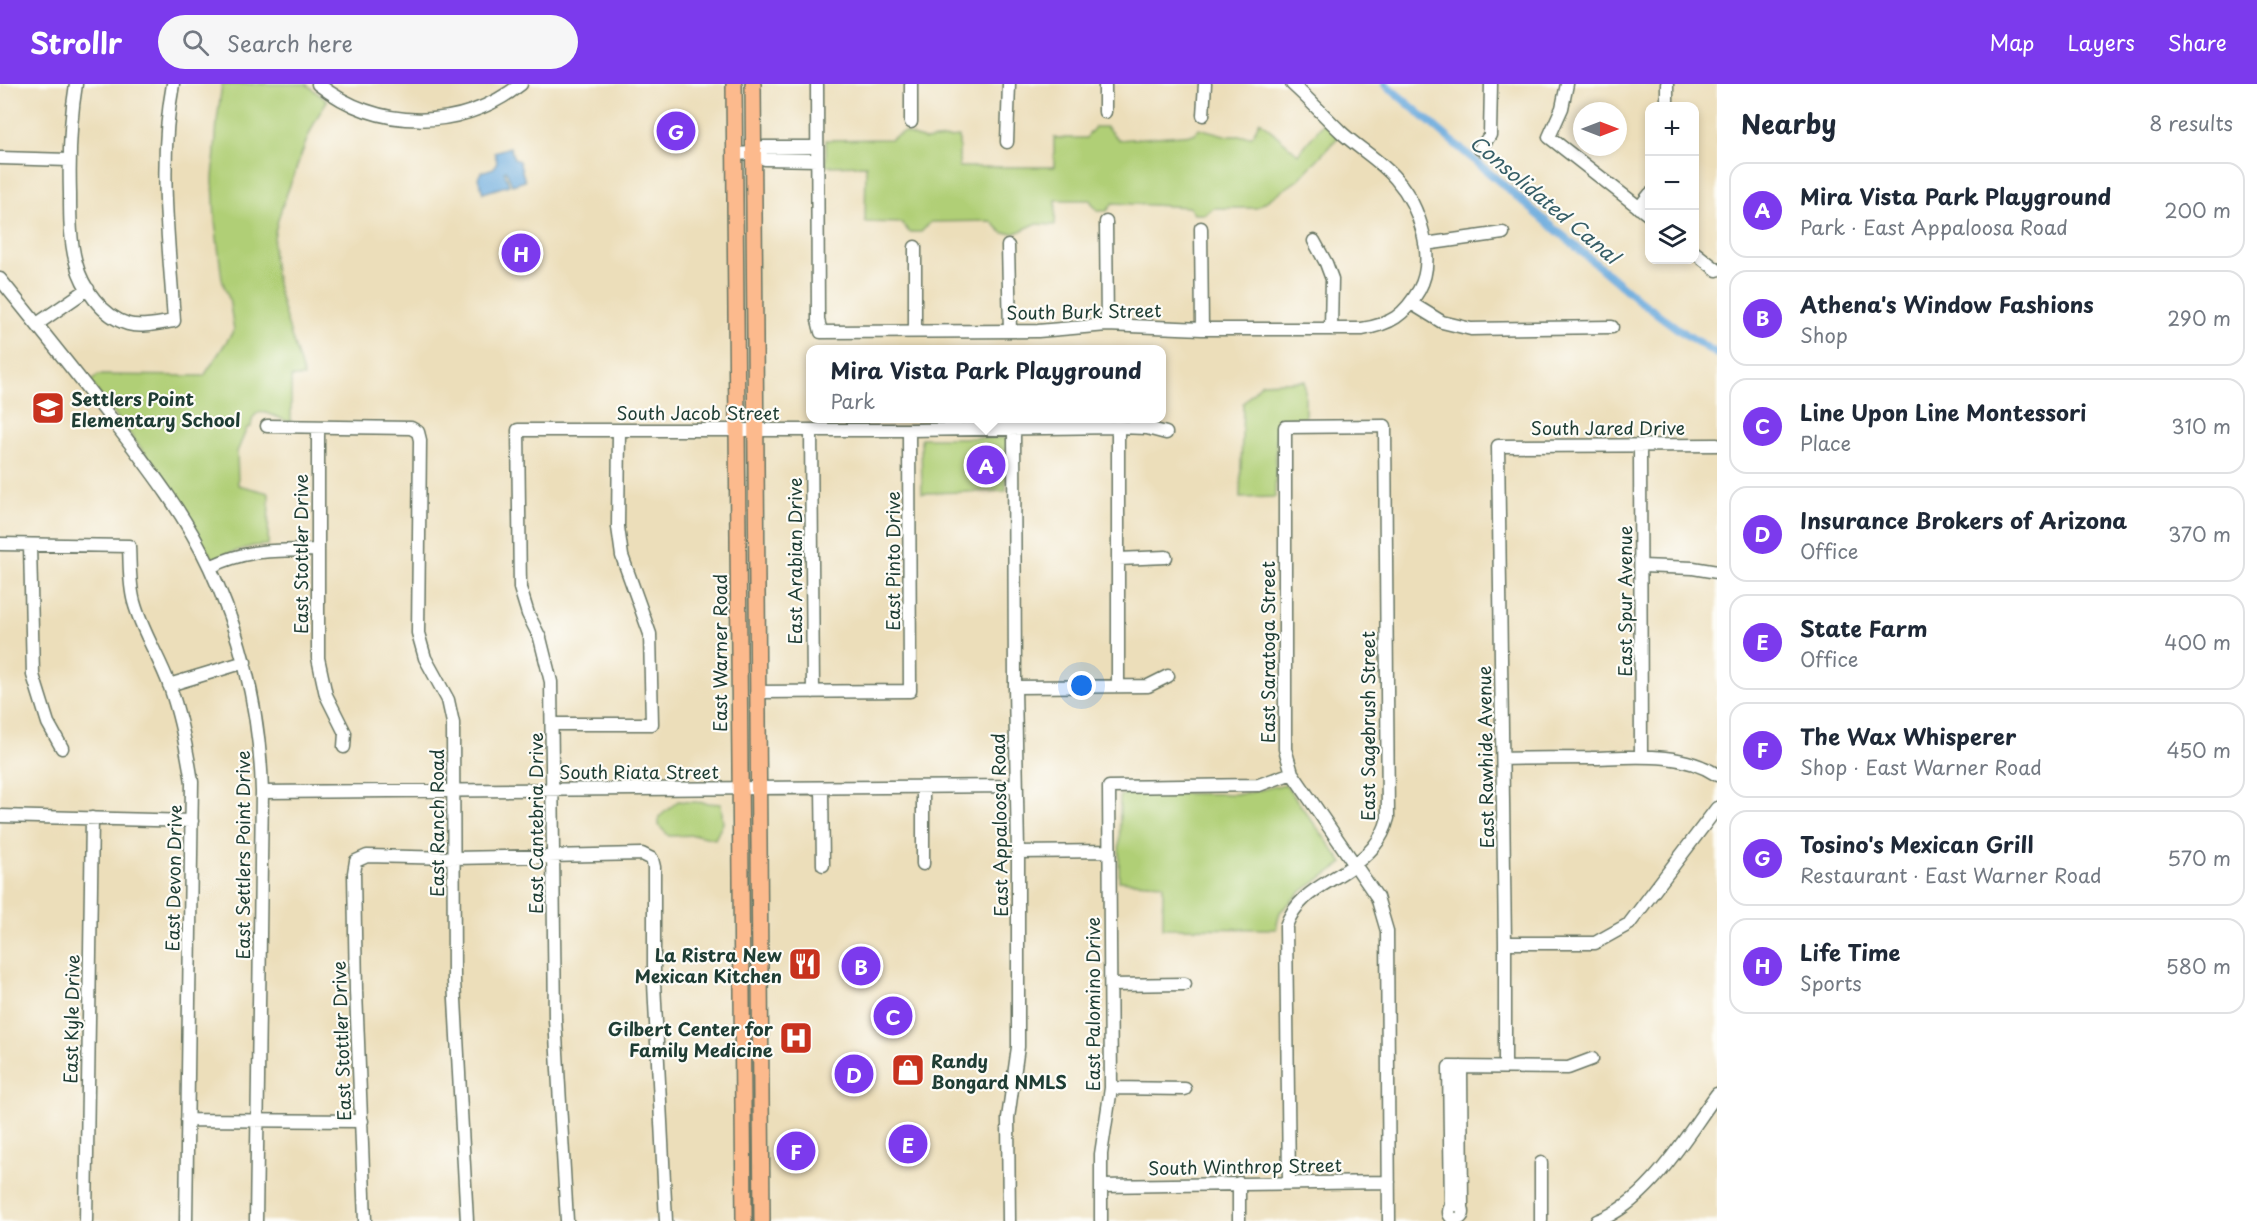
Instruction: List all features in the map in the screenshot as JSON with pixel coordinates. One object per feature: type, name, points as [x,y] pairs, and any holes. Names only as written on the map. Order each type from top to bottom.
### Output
[{"type":"main road","name":"East Warner Road","points":[[735,84],[744,1221]]},
{"type":"main road","name":"East Warner Road","points":[[753,84],[762,1221]]},
{"type":"main road","points":[[742,1110],[761,1110]]},
{"type":"street","points":[[76,84],[69,160],[70,224],[75,262],[99,306],[128,324],[174,321],[164,178],[169,109],[174,84]]},
{"type":"street","points":[[318,84],[345,102],[369,113],[419,121],[456,117],[476,110],[502,97],[520,84]]},
{"type":"street","points":[[735,154],[754,153],[764,147],[817,153],[817,84]]},
{"type":"street","points":[[911,84],[911,122]]},
{"type":"street","points":[[1007,142],[1009,84]]},
{"type":"street","points":[[1105,84],[1105,112]]},
{"type":"street","points":[[1203,115],[1204,84]]},
{"type":"street","points":[[1292,84],[1342,133],[1396,179],[1409,198],[1425,244],[1503,233]]},
{"type":"street","points":[[1480,149],[1490,135],[1491,84]]},
{"type":"street","points":[[1567,84],[1562,108],[1549,137],[1644,212]]},
{"type":"street","points":[[1667,84],[1668,102]]},
{"type":"street","name":"South Burk Street","points":[[817,153],[818,320],[821,332],[1038,331],[1107,325],[1202,329],[1362,329],[1383,325],[1398,316],[1411,303],[1423,283],[1425,244]]},
{"type":"street","points":[[0,158],[69,160]]},
{"type":"street","points":[[1106,222],[1107,325]]},
{"type":"street","points":[[1201,228],[1202,329]]},
{"type":"street","points":[[1314,241],[1332,279],[1331,328]]},
{"type":"street","points":[[1008,246],[1010,331]]},
{"type":"street","points":[[915,247],[915,331]]},
{"type":"street","points":[[1699,255],[1717,270]]},
{"type":"street","name":"East Settlers Point Drive","points":[[0,279],[154,474],[184,519],[222,595],[245,662],[259,740],[262,792],[256,1221]]},
{"type":"street","points":[[37,324],[88,289]]},
{"type":"street","points":[[1411,303],[1442,322],[1471,329],[1612,327]]},
{"type":"street","points":[[267,426],[318,428]]},
{"type":"street","name":"East Sagebrush Street","points":[[1285,427],[1384,426],[1388,818],[1384,832],[1372,849],[1354,864]]},
{"type":"street","points":[[1118,427],[1118,686]]},
{"type":"street","name":"South Jacob Street","points":[[518,430],[909,430],[1118,427],[1147,428],[1166,434]]},
{"type":"street","name":"East Saratoga Street","points":[[1285,427],[1285,749],[1292,772],[1354,864]]},
{"type":"street","name":"East Ranch Road","points":[[318,428],[411,428],[418,432],[420,440],[418,633],[425,658],[448,700],[453,723],[454,981],[467,1221]]},
{"type":"street","name":"East Stottler Drive","points":[[318,428],[318,658],[326,695],[345,733],[344,747]]},
{"type":"street","name":"East Appaloosa Road","points":[[1009,1221],[1008,1118],[1018,1047],[1014,428]]},
{"type":"street","name":"East Cantebria Drive","points":[[518,430],[520,588],[528,614],[540,638],[551,682],[555,1019],[567,1221]]},
{"type":"street","name":"East Arabian Drive","points":[[811,430],[813,692]]},
{"type":"street","name":"East Pinto Drive","points":[[813,692],[910,691],[909,430]]},
{"type":"street","points":[[553,724],[652,724],[650,634],[622,556],[618,526],[619,431]]},
{"type":"street","name":"South Jared Drive","points":[[1498,446],[1717,445]]},
{"type":"street","name":"East Rawhide Avenue","points":[[1498,446],[1505,943],[1504,1067]]},
{"type":"street","name":"East Spur Avenue","points":[[1640,446],[1641,757]]},
{"type":"street","points":[[0,544],[30,545],[33,675],[48,723],[62,748]]},
{"type":"street","name":"East Devon Drive","points":[[30,545],[129,546],[130,580],[134,602],[169,685],[183,732],[190,772],[192,821],[186,1221]]},
{"type":"street","points":[[210,567],[231,557],[253,552],[318,550]]},
{"type":"street","points":[[1118,559],[1166,557]]},
{"type":"street","points":[[1642,566],[1693,568],[1717,573]]},
{"type":"street","points":[[169,685],[245,662]]},
{"type":"street","points":[[1015,687],[1148,686],[1168,676]]},
{"type":"street","points":[[757,692],[813,692]]},
{"type":"street","points":[[1503,759],[1641,757],[1675,759],[1707,768],[1717,775]]},
{"type":"street","name":"East Palomino Drive","points":[[1101,1221],[1101,1154],[1111,1088],[1109,787],[1245,786],[1272,782],[1292,772]]},
{"type":"street","name":"South Riata Street","points":[[262,792],[1017,786]]},
{"type":"street","points":[[923,787],[923,864]]},
{"type":"street","points":[[822,788],[823,865]]},
{"type":"street","points":[[1505,943],[1595,943],[1629,924],[1717,808]]},
{"type":"street","points":[[0,816],[192,821]]},
{"type":"street","name":"East Kyle Drive","points":[[86,1221],[92,818]]},
{"type":"street","points":[[1018,852],[1109,851]]},
{"type":"street","points":[[454,858],[642,854],[652,859],[654,867],[654,983],[666,1221]]},
{"type":"street","name":"East Stottler Drive","points":[[365,1221],[356,991],[354,873],[356,861],[367,856],[454,858]]},
{"type":"street","points":[[1289,1183],[1286,926],[1291,911],[1299,901],[1354,864],[1377,897],[1387,931],[1389,1221]]},
{"type":"street","points":[[1112,985],[1185,984]]},
{"type":"street","points":[[1456,1220],[1462,1216],[1456,1207],[1455,1067],[1568,1068],[1592,1059]]},
{"type":"street","points":[[1111,1088],[1185,1089]]},
{"type":"street","points":[[1597,1221],[1609,1217],[1636,1198],[1657,1175],[1717,1094]]},
{"type":"street","points":[[187,1120],[362,1121]]},
{"type":"street","points":[[1541,1163],[1541,1221]]},
{"type":"street","name":"South Winthrop Street","points":[[1101,1186],[1389,1182]]},
{"type":"street","points":[[1239,1183],[1239,1221]]},
{"type":"green space","points":[[222,84],[306,84],[327,101],[309,135],[285,199],[273,247],[279,295],[304,377],[291,377],[291,422],[267,413],[256,414],[237,452],[238,485],[269,493],[268,545],[253,546],[214,558],[211,557],[169,485],[90,382],[98,375],[204,376],[234,330],[229,299],[222,280],[213,180]]},
{"type":"green space","points":[[1327,119],[1342,133],[1298,180],[1256,208],[1213,208],[1205,214],[1194,214],[1189,207],[1113,203],[1107,211],[1097,211],[1090,200],[1056,200],[1055,225],[1035,224],[1016,233],[1003,233],[991,221],[931,222],[921,232],[909,232],[902,223],[865,222],[866,165],[826,166],[826,140],[891,139],[903,132],[925,140],[959,137],[959,167],[1054,167],[1054,138],[1086,138],[1095,127],[1106,127],[1119,140],[1194,134],[1199,128],[1228,136],[1252,136],[1260,121],[1298,154]]},
{"type":"green space","points":[[1305,381],[1305,418],[1277,418],[1275,497],[1240,498],[1243,403],[1262,383]]},
{"type":"green space","points":[[921,438],[1007,438],[1006,491],[922,493]]},
{"type":"green space","points":[[1285,784],[1343,863],[1301,892],[1280,912],[1276,929],[1163,928],[1163,884],[1119,881],[1120,796],[1128,793],[1244,794]]},
{"type":"green space","points":[[678,801],[721,804],[723,823],[715,839],[697,835],[669,836],[659,826],[659,817]]},
{"type":"water","points":[[510,147],[514,159],[519,161],[525,181],[512,185],[506,170],[504,171],[509,185],[483,193],[478,178],[481,172],[494,168],[497,161],[494,152]]},
{"type":"waterway","name":"Consolidated Canal","points":[[1385,84],[1636,298],[1682,332],[1717,354]]},
{"type":"place","name":"Tosino's Mexican Grill","points":[[676,131]]},
{"type":"place","name":"Life Time","points":[[521,253]]},
{"type":"place","name":"Settlers Point Elementary School","points":[[48,408]]},
{"type":"place","name":"Mira Vista Park Playground","points":[[986,465]]},
{"type":"place","name":"La Ristra New Mexican Kitchen","points":[[805,964]]},
{"type":"place","name":"Athena's Window Fashions","points":[[861,966]]},
{"type":"place","name":"Line Upon Line Montessori","points":[[893,1016]]},
{"type":"place","name":"Gilbert Center for Family Medicine","points":[[796,1038]]},
{"type":"place","name":"Randy Bongard NMLS","points":[[908,1070]]},
{"type":"place","name":"Insurance Brokers of Arizona","points":[[854,1074]]},
{"type":"place","name":"State Farm","points":[[908,1144]]},
{"type":"place","name":"The Wax Whisperer","points":[[796,1151]]}]
